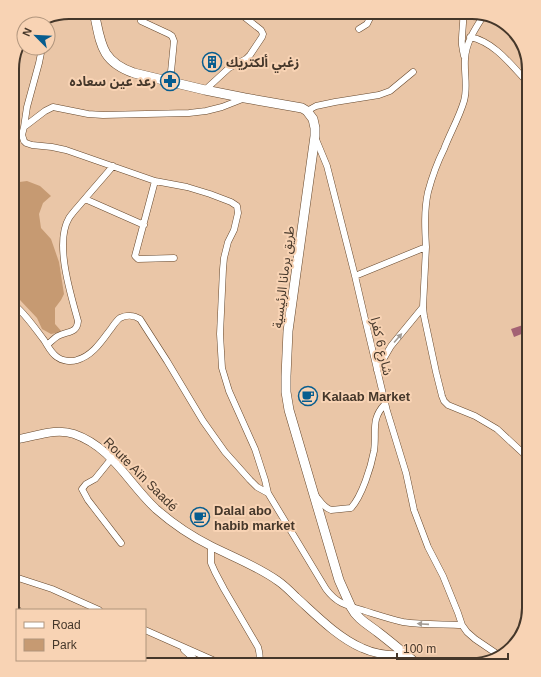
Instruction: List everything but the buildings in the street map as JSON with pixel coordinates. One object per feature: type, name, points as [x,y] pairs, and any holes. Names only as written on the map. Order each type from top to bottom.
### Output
[{"type":"main road","points":[[95,19],[99,40],[104,52],[113,62],[124,69],[170,82],[245,98],[302,108],[307,111]]},
{"type":"main road","name":"طريق برمانا الرئيسية","points":[[307,111],[313,118],[315,136],[288,331],[286,392],[290,415],[339,580],[353,612],[361,620],[410,658]]},
{"type":"street","points":[[205,90],[229,68],[246,59],[262,38],[263,34],[261,30],[247,19]]},
{"type":"street","points":[[359,29],[367,24],[370,19]]},
{"type":"street","points":[[464,19],[462,43],[465,59],[466,85],[464,100],[462,108],[436,166],[428,193],[425,219],[426,247],[423,307],[428,335],[444,401],[448,405],[476,416],[497,429],[522,452]]},
{"type":"street","points":[[465,59],[470,37],[481,20]]},
{"type":"street","points":[[141,21],[173,37],[174,41],[170,82]]},
{"type":"street","points":[[470,37],[481,40],[494,48],[522,77]]},
{"type":"street","points":[[40,56],[27,107],[22,135],[26,143],[66,150],[155,181],[210,194],[236,205],[238,213],[234,230],[228,242],[224,258],[220,334],[222,368],[229,391],[255,449],[268,493],[329,594],[339,603],[404,622],[462,625],[475,639],[495,652]]},
{"type":"street","points":[[307,111],[316,106],[335,102],[379,96],[390,91],[413,72]]},
{"type":"street","points":[[24,127],[45,110],[53,107],[88,114],[103,115],[189,113],[222,107],[245,98]]},
{"type":"street","name":"شارع 6 كفرا","points":[[315,136],[327,166],[385,404],[406,473],[414,510],[428,547],[443,576],[462,625]]},
{"type":"street","points":[[48,345],[58,336],[76,329],[78,326],[66,270],[64,238],[65,228],[70,218],[113,166]]},
{"type":"street","points":[[155,181],[135,253],[136,258],[174,258]]},
{"type":"street","points":[[85,199],[144,225]]},
{"type":"street","points":[[355,276],[426,247]]},
{"type":"street","points":[[377,370],[391,346],[423,307]]},
{"type":"street","points":[[19,310],[30,321],[56,357],[61,360],[75,361],[90,354],[100,344],[116,321],[126,316],[138,317],[163,355],[202,421],[250,480],[257,487],[268,493]]},
{"type":"street","points":[[315,495],[324,506],[331,510],[351,508],[355,503],[371,464],[374,450],[374,424],[379,412],[385,404]]},
{"type":"street","name":"Route Aïn Saadé","points":[[19,439],[61,431],[70,433],[91,442],[101,448],[112,458],[144,498],[186,532],[253,566],[278,581],[321,620],[349,641],[374,652],[387,655],[407,655]]},
{"type":"street","points":[[112,458],[95,479],[86,484],[82,489],[88,500],[121,543]]},
{"type":"street","points":[[211,546],[211,563],[258,647],[260,658]]},
{"type":"street","points":[[19,578],[52,589],[97,609]]},
{"type":"street","points":[[146,630],[208,658]]},
{"type":"street","points":[[180,646],[193,658]]},
{"type":"green space","points":[[27,181],[40,186],[51,196],[43,203],[39,214],[41,228],[51,239],[59,262],[64,294],[55,308],[55,324],[62,332],[51,334],[42,329],[37,318],[19,299],[19,182]]},
{"type":"shaded area","points":[[522,325],[522,334],[514,337],[511,329]]},
{"type":"place","name":"زغبي ألكتريك","points":[[212,62]]},
{"type":"place","name":"رعد عين سعاده","points":[[170,81]]},
{"type":"place","name":"Kalaab Market","points":[[308,396]]},
{"type":"place","name":"Dalal abo habib market","points":[[200,517]]}]
